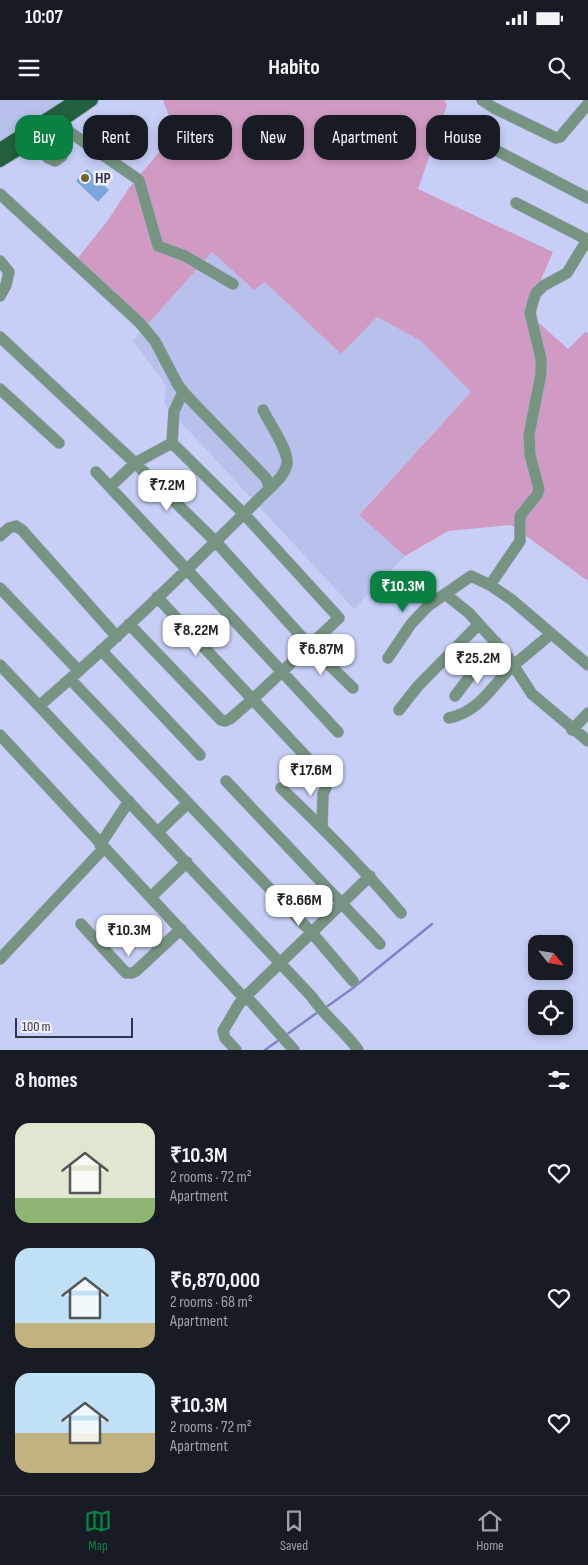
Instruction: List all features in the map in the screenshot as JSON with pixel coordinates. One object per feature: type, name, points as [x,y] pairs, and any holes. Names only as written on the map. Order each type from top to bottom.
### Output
[{"type":"main road","points":[[57,115],[76,100]]},
{"type":"main road","points":[[70,115],[92,100]]},
{"type":"main road","points":[[0,149],[15,143]]},
{"type":"main road","points":[[0,161],[15,149]]},
{"type":"street","points":[[482,100],[494,108],[556,138],[560,137],[588,104]]},
{"type":"street","points":[[73,138],[139,180],[158,246],[185,256],[233,284]]},
{"type":"street","points":[[500,152],[588,198]]},
{"type":"street","points":[[0,194],[139,322],[154,341],[183,392],[266,478],[269,486],[268,490]]},
{"type":"street","points":[[490,585],[520,541],[520,516],[537,495],[539,489],[530,455],[529,435],[541,374],[541,359],[530,313],[533,301],[536,293],[543,286],[567,273],[588,240],[516,204]]},
{"type":"street","points":[[0,261],[9,272],[6,285],[0,296]]},
{"type":"street","points":[[0,336],[216,542],[309,645],[353,688]]},
{"type":"street","points":[[0,389],[59,443]]},
{"type":"street","points":[[129,624],[221,720],[225,721],[230,719],[253,699],[339,618],[244,514],[172,443],[174,411],[183,392]]},
{"type":"street","points":[[39,706],[117,636],[216,542],[283,474],[287,464],[286,454],[262,410]]},
{"type":"street","points":[[110,487],[135,463],[172,443]]},
{"type":"street","points":[[96,472],[338,732]]},
{"type":"street","points":[[0,536],[9,528],[16,526],[22,530],[117,636]]},
{"type":"street","points":[[388,658],[411,624],[428,606],[471,576],[490,585],[512,600],[588,665]]},
{"type":"street","points":[[0,588],[74,675],[188,803],[312,933],[353,981]]},
{"type":"street","points":[[445,594],[469,613],[496,642],[514,665],[532,694],[572,730],[588,741]]},
{"type":"street","points":[[157,597],[326,778],[327,785],[323,794],[322,826]]},
{"type":"street","points":[[399,710],[418,686],[479,624]]},
{"type":"street","points":[[449,718],[471,710],[514,665],[551,634]]},
{"type":"street","points":[[455,696],[496,642]]},
{"type":"street","points":[[101,650],[200,756]]},
{"type":"street","points":[[0,665],[187,862],[312,997],[321,1011],[345,1033],[358,1050]]},
{"type":"street","points":[[572,730],[588,713]]},
{"type":"street","points":[[0,736],[294,1050]]},
{"type":"street","points":[[226,781],[380,944]]},
{"type":"street","points":[[282,788],[370,876],[401,913]]},
{"type":"street","points":[[0,959],[102,846],[129,801]]},
{"type":"street","points":[[158,832],[188,803]]},
{"type":"street","points":[[151,897],[187,862]]},
{"type":"street","points":[[236,1050],[225,1038],[223,1031],[245,997],[370,876]]},
{"type":"street","points":[[80,924],[126,973],[136,971],[180,930]]},
{"type":"shaded area","points":[[0,100],[70,100],[48,115],[15,115],[15,137],[0,147]]},
{"type":"shaded area","points":[[163,100],[444,100],[447,105],[444,115],[426,115],[426,160],[428,160],[418,189],[553,252],[527,312],[568,349],[586,331],[588,334],[588,581],[511,525],[448,531],[405,556],[359,515],[471,392],[421,341],[377,317],[341,354],[265,282],[254,290],[212,252],[148,324],[78,258],[108,220],[129,188],[158,153],[158,160],[232,160],[232,115],[168,115]]},
{"type":"shaded area","points":[[212,252],[254,290],[265,281],[341,354],[377,317],[421,341],[471,392],[359,514],[405,556],[354,609],[164,404],[166,385],[133,341]]},
{"type":"building","points":[[87,169],[109,190],[98,202],[76,181]]},
{"type":"waterway","points":[[325,1008],[353,988],[432,924]]},
{"type":"waterway","points":[[286,1035],[318,1012]]},
{"type":"waterway","points":[[265,1050],[279,1040]]},
{"type":"place","name":"HP","points":[[85,178]]}]
